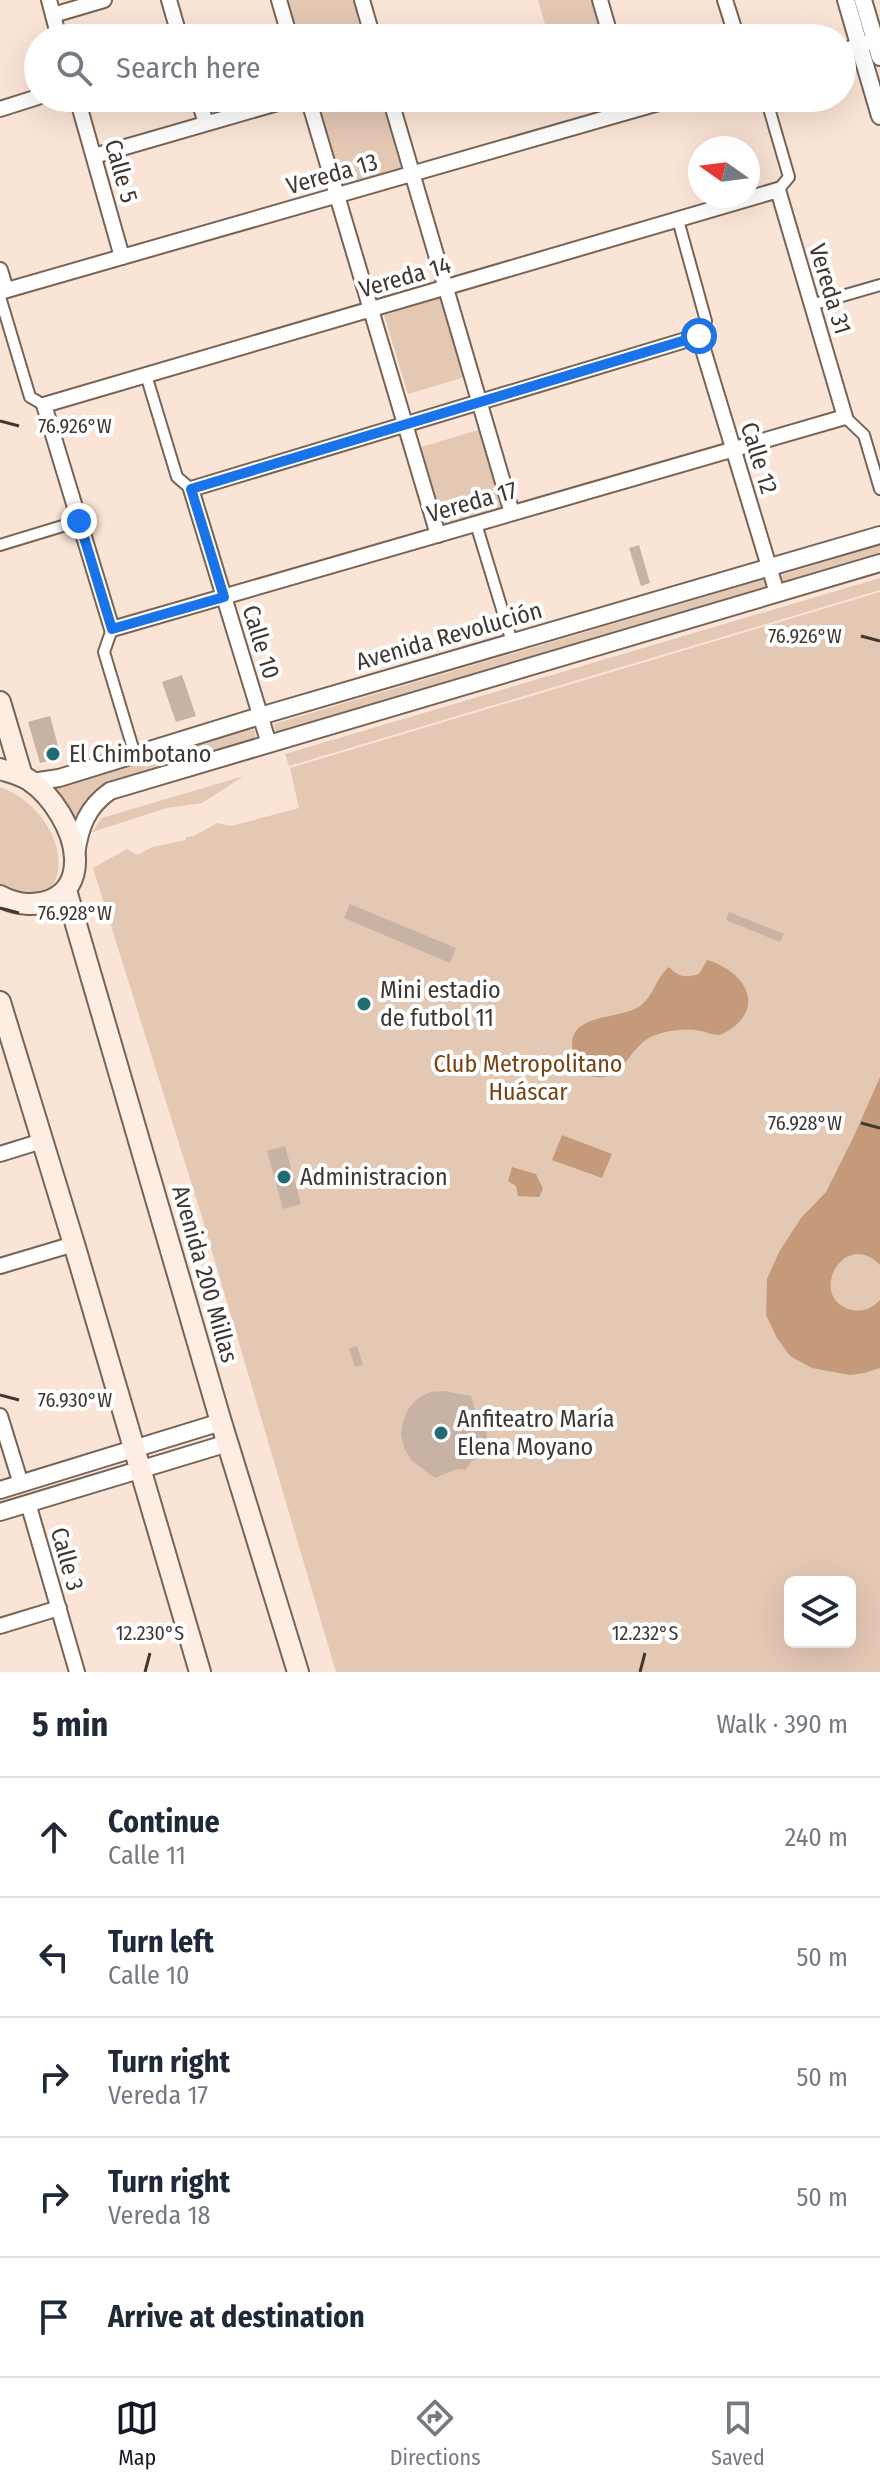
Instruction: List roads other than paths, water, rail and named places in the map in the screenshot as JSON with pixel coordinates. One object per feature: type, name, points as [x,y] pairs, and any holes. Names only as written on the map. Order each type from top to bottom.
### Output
[{"type":"main road","points":[[0,702],[27,779]]},
{"type":"main road","points":[[0,769],[27,779],[50,799],[64,823],[75,859],[73,876],[66,890],[50,901],[30,906],[0,896]]},
{"type":"main road","name":"Avenida 200 Millas","points":[[66,890],[221,1422],[298,1672]]},
{"type":"main road","points":[[0,1002],[5,1042],[42,1141],[74,1244],[200,1672]]},
{"type":"street","points":[[51,7],[104,0]]},
{"type":"street","points":[[169,0],[176,24]]},
{"type":"street","points":[[279,0],[286,24]]},
{"type":"street","points":[[600,0],[607,24]]},
{"type":"street","points":[[725,0],[733,24]]},
{"type":"street","points":[[846,0],[874,46]]},
{"type":"street","points":[[863,0],[874,46],[880,116]]},
{"type":"street","points":[[364,1],[370,24]]},
{"type":"street","points":[[0,109],[24,101]]},
{"type":"street","name":"Calle 5","points":[[81,112],[122,257]]},
{"type":"street","points":[[202,112],[206,123]]},
{"type":"street","points":[[94,156],[245,112]]},
{"type":"street","points":[[312,112],[438,535]]},
{"type":"street","points":[[394,112],[512,513]]},
{"type":"street","name":"Vereda 13","points":[[2,293],[412,174],[605,112]]},
{"type":"street","name":"Vereda 31","points":[[770,112],[789,177],[778,190],[811,305],[845,417],[864,435],[880,489]]},
{"type":"street","name":"Vereda 14","points":[[44,405],[778,190]]},
{"type":"street","points":[[191,489],[699,336],[706,321],[678,220]]},
{"type":"street","points":[[0,270],[2,293],[30,397],[44,405],[112,629],[104,652],[135,755]]},
{"type":"street","points":[[811,305],[880,285]]},
{"type":"street","name":"Calle 12","points":[[699,336],[777,593]]},
{"type":"street","name":"Calle 10","points":[[146,375],[177,477],[191,489],[269,744]]},
{"type":"street","name":"Vereda 17","points":[[112,629],[845,417]]},
{"type":"street","points":[[0,545],[79,521]]},
{"type":"street","points":[[476,524],[512,642]]},
{"type":"street","name":"Avenida Revolución","points":[[27,779],[59,778],[260,716],[880,535]]},
{"type":"street","points":[[75,859],[88,812],[110,791],[880,563]]},
{"type":"street","points":[[0,1154],[42,1141]]},
{"type":"street","points":[[0,1266],[74,1244]]},
{"type":"street","points":[[0,1416],[21,1484]]},
{"type":"street","points":[[0,1490],[221,1422]]},
{"type":"street","points":[[0,1512],[228,1443]]},
{"type":"street","name":"Calle 3","points":[[28,1503],[77,1672]]},
{"type":"street","points":[[0,1626],[59,1608]]},
{"type":"place","name":"El Chimbotano","points":[[53,754]]},
{"type":"place","name":"Mini estadio de futbol 11","points":[[364,1004]]},
{"type":"place","name":"Administracion","points":[[284,1177]]},
{"type":"place","name":"Anfiteatro María Elena Moyano","points":[[441,1433]]},
{"type":"park label","name":"Club Metropolitano Huáscar","points":[[528,1078]]}]
